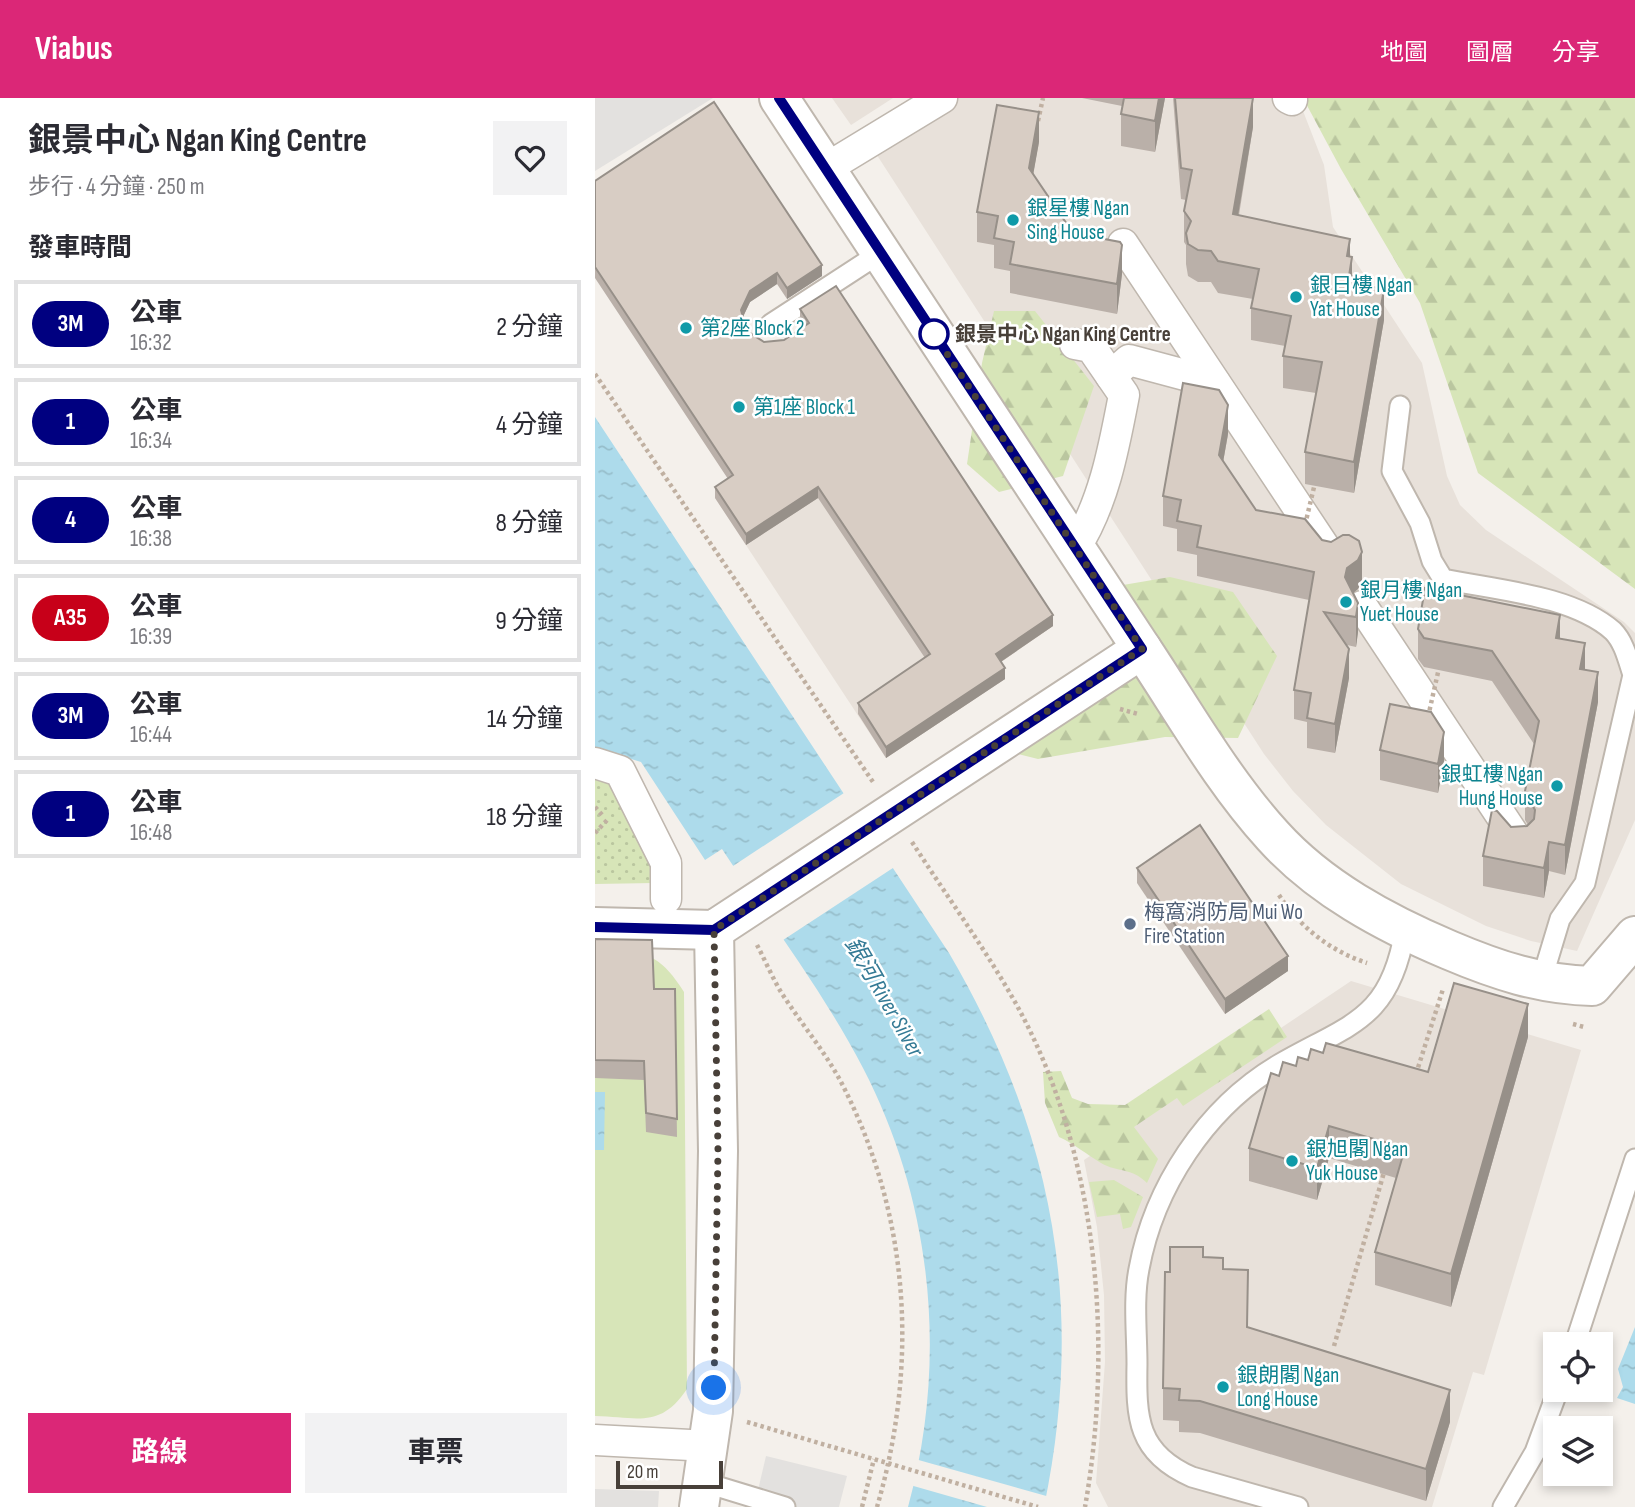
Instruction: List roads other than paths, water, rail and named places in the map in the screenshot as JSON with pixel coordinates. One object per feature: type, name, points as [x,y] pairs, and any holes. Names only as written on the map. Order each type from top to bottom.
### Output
[{"type":"street","points":[[779,98],[1235,789],[1273,837],[1320,878],[1368,912],[1485,965],[1541,982],[1592,986],[1635,936]]},
{"type":"street","points":[[825,169],[942,98]]},
{"type":"street","points":[[1123,244],[1329,554]]},
{"type":"street","points":[[1075,344],[1091,347],[1124,395],[1114,450],[1089,527],[1075,548]]},
{"type":"street","points":[[1111,376],[1129,360],[1215,383]]},
{"type":"street","points":[[1362,606],[1518,841]]},
{"type":"street","points":[[595,928],[736,928],[887,817],[1142,649]]},
{"type":"street","points":[[595,764],[620,771],[666,863],[666,899]]},
{"type":"street","points":[[701,1495],[711,1428],[718,1151],[736,928]]},
{"type":"street","points":[[595,1440],[711,1428]]},
{"type":"lane","points":[[771,324],[880,253]]},
{"type":"lane","points":[[1400,406],[1392,471],[1420,523],[1432,561],[1443,579],[1575,607],[1614,632],[1624,648],[1633,675],[1585,883],[1560,919],[1541,982]]},
{"type":"lane","points":[[1299,1507],[1192,1477],[1176,1470],[1150,1446],[1142,1432],[1137,1407],[1138,1271],[1164,1192],[1204,1130],[1227,1106],[1278,1065],[1345,1031],[1362,1018],[1376,1003],[1396,969],[1405,930]]},
{"type":"lane","points":[[1579,1332],[1635,1159]]},
{"type":"lane","points":[[1503,1507],[1535,1452],[1554,1402]]},
{"type":"lane","points":[[701,1495],[785,1507]]},
{"type":"water","name":"銀河 River Silver","points":[[595,417],[949,953],[985,1020],[1014,1086],[1036,1153],[1051,1221],[1060,1290],[1061,1360],[1056,1432],[1044,1507],[908,1507],[928,1396],[930,1340],[927,1283],[919,1228],[905,1173],[887,1120],[863,1068],[831,1011],[722,849],[705,860],[641,762],[595,748]]},
{"type":"water","points":[[595,1092],[605,1092],[604,1150],[595,1150]]},
{"type":"water","points":[[1635,1327],[1635,1404],[1617,1398],[1623,1387],[1618,1369]]},
{"type":"place","name":"銀星樓 Ngan Sing House","points":[[1013,220]]},
{"type":"place","name":"銀日樓 Ngan Yat House","points":[[1296,297]]},
{"type":"place","name":"第2座 Block 2","points":[[686,328]]},
{"type":"place","name":"銀景中心 Ngan King Centre","points":[[934,334]]},
{"type":"place","name":"第1座 Block 1","points":[[739,407]]},
{"type":"place","name":"銀月樓 Ngan Yuet House","points":[[1346,602]]},
{"type":"place","name":"銀虹樓 Ngan Hung House","points":[[1557,786]]},
{"type":"place","name":"梅窩消防局 Mui Wo Fire Station","points":[[1130,924]]},
{"type":"place","name":"銀旭閣 Ngan Yuk House","points":[[1292,1161]]},
{"type":"place","name":"銀朗閣 Ngan Long House","points":[[1223,1387]]}]
